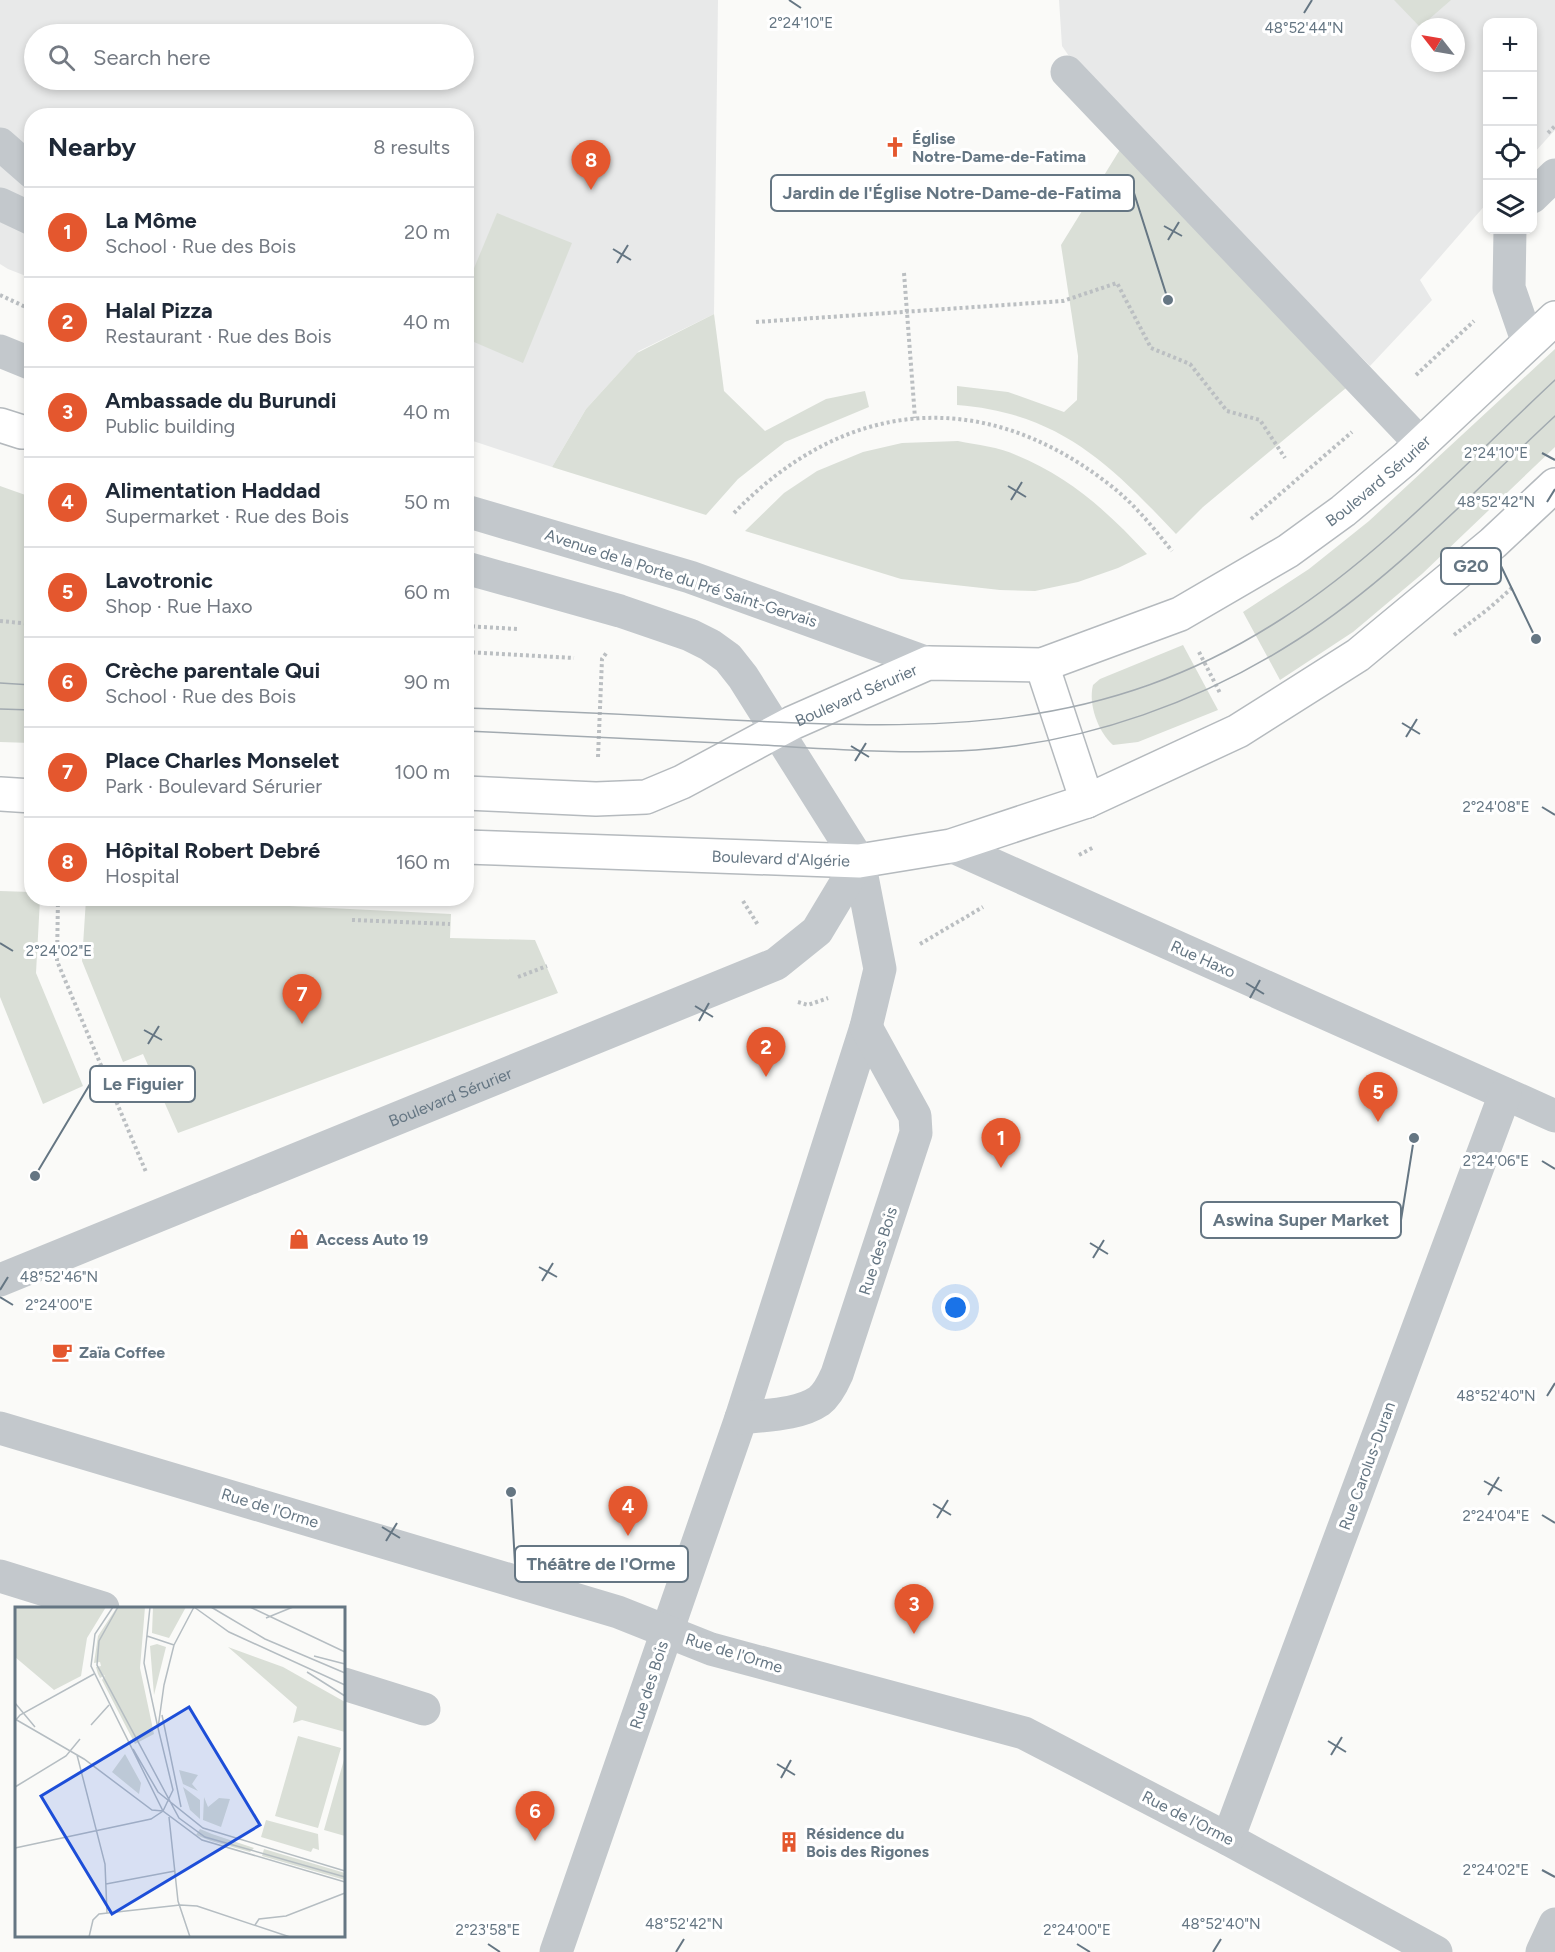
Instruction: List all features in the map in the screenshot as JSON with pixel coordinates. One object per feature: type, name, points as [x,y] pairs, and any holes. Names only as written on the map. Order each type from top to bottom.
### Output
[{"type":"main road","name":"Boulevard Sérurier","points":[[777,730],[928,663],[1042,665],[1180,614],[1288,551],[1342,511],[1421,444],[1555,318]]},
{"type":"main road","points":[[1042,665],[1087,801],[1238,731],[1358,655],[1493,543],[1555,485]]},
{"type":"main road","points":[[474,793],[596,800],[646,797],[682,782],[777,730]]},
{"type":"main road","points":[[0,794],[24,796]]},
{"type":"main road","name":"Boulevard d'Algérie","points":[[474,847],[859,861],[951,846],[1087,801]]},
{"type":"street","points":[[1067,72],[1421,444]]},
{"type":"street","points":[[0,144],[24,165]]},
{"type":"street","points":[[1537,193],[1555,175]]},
{"type":"street","points":[[0,204],[24,215]]},
{"type":"street","points":[[1510,234],[1509,288],[1528,343]]},
{"type":"street","points":[[0,351],[24,361]]},
{"type":"street","name":"Avenue de la Porte du Pré Saint-Gervais","points":[[474,513],[690,577],[928,663]]},
{"type":"street","points":[[474,570],[620,611],[710,645],[728,658],[743,677],[859,861]]},
{"type":"street","name":"Rue Haxo","points":[[951,846],[1555,1116]]},
{"type":"street","name":"Rue des Bois","points":[[556,1952],[741,1418],[866,1027],[880,969],[859,861]]},
{"type":"street","name":"Boulevard Sérurier","points":[[0,1280],[776,964],[817,931],[859,861]]},
{"type":"street","name":"Rue des Bois","points":[[741,1418],[804,1408],[819,1401],[831,1387],[916,1133],[915,1116],[866,1027]]},
{"type":"street","name":"Rue Carolus-Duran","points":[[1228,1839],[1505,1094]]},
{"type":"street","name":"Rue de l'Orme","points":[[2,1434],[606,1609],[711,1649],[1024,1733],[1228,1839],[1436,1952]]},
{"type":"street","points":[[0,1576],[100,1607]]},
{"type":"street","points":[[345,1684],[424,1709]]},
{"type":"street","points":[[1542,1952],[1555,1924]]},
{"type":"path","points":[[904,273],[915,418]]},
{"type":"path","points":[[756,321],[1063,301],[1117,284],[1151,348],[1190,364],[1227,411],[1260,420],[1285,458]]},
{"type":"path","points":[[0,295],[24,306]]},
{"type":"path","points":[[1245,524],[1384,404],[1481,314]]},
{"type":"path","points":[[734,513],[759,487],[824,443],[867,426],[915,418],[984,423],[1022,434],[1068,456],[1107,482],[1139,510],[1172,551]]},
{"type":"path","points":[[1180,614],[1238,731]]},
{"type":"path","points":[[0,621],[24,623]]},
{"type":"path","points":[[474,627],[523,630]]},
{"type":"path","points":[[474,652],[574,658]]},
{"type":"path","points":[[597,768],[602,659]]},
{"type":"path","points":[[919,945],[988,903]]},
{"type":"path","points":[[58,906],[57,961],[146,1172]]},
{"type":"path","points":[[352,920],[450,924]]},
{"type":"path","points":[[518,977],[547,966]]},
{"type":"path","points":[[792,999],[808,1005],[833,997]]},
{"type":"shaded area","points":[[0,0],[718,0],[714,314],[639,351],[586,409],[552,467],[474,441],[474,108],[24,108],[24,275],[0,264]]},
{"type":"shaded area","points":[[1059,0],[1555,0],[1555,130],[1537,150],[1537,18],[1483,18],[1483,208],[1420,280],[1432,300],[1370,366],[1073,62],[1062,46]]},
{"type":"shaded area","points":[[1394,0],[1451,0],[1430,18],[1411,18]]},
{"type":"shaded area","points":[[1124,143],[1346,388],[1203,507],[1176,534],[1128,485],[1080,446],[1025,419],[993,410],[957,405],[957,386],[1008,392],[1064,412],[1077,400],[1078,356],[1061,245]]},
{"type":"shaded area","points":[[497,213],[572,243],[523,363],[474,342],[474,268]]},
{"type":"shaded area","points":[[714,314],[724,391],[765,431],[826,399],[865,391],[869,407],[785,442],[738,479],[706,515],[552,467],[586,409],[637,353]]},
{"type":"shaded area","points":[[1555,349],[1555,447],[1422,574],[1353,632],[1280,680],[1243,612],[1309,569],[1369,521]]},
{"type":"shaded area","points":[[958,441],[1009,452],[1054,474],[1087,497],[1147,554],[1118,568],[1078,582],[1035,591],[1000,590],[901,579],[745,531],[784,493],[817,471],[863,452],[902,443]]},
{"type":"shaded area","points":[[0,486],[24,495],[24,743],[0,742]]},
{"type":"shaded area","points":[[1183,645],[1218,710],[1138,742],[1113,745],[1103,733],[1093,709],[1093,685],[1100,679]]},
{"type":"shaded area","points":[[0,891],[24,892],[24,906],[40,906],[36,973],[83,1086],[43,1104],[0,997]]},
{"type":"shaded area","points":[[86,906],[290,906],[451,914],[450,938],[535,940],[558,993],[178,1133],[143,1054],[123,1062],[82,961]]},
{"type":"tram line","points":[[474,708],[806,723],[878,725],[948,723],[1016,717],[1083,704],[1150,685],[1216,656],[1283,618],[1319,593],[1424,505],[1555,380]]},
{"type":"tram line","points":[[474,731],[918,752],[976,750],[1018,745],[1102,728],[1183,700],[1223,682],[1261,662],[1332,616],[1398,563],[1555,416]]},
{"type":"tram line","points":[[0,683],[24,684]]},
{"type":"tram line","points":[[0,709],[24,710]]},
{"type":"place","name":"Église Notre-Dame-de-Fatima","points":[[895,147]]},
{"type":"place","name":"Hôpital Robert Debré","points":[[591,190]]},
{"type":"place","name":"Jardin de l'Église Notre-Dame-de-Fatima","points":[[1168,300]]},
{"type":"place","name":"G20","points":[[1536,639]]},
{"type":"place","name":"Place Charles Monselet","points":[[302,1024]]},
{"type":"place","name":"Halal Pizza","points":[[766,1077]]},
{"type":"place","name":"Lavotronic","points":[[1378,1122]]},
{"type":"place","name":"Aswina Super Market","points":[[1414,1138]]},
{"type":"place","name":"La Môme","points":[[1001,1168]]},
{"type":"place","name":"Le Figuier","points":[[35,1176]]},
{"type":"place","name":"Access Auto 19","points":[[299,1239]]},
{"type":"place","name":"Zaïa Coffee","points":[[62,1352]]},
{"type":"place","name":"Théâtre de l'Orme","points":[[511,1492]]},
{"type":"place","name":"Alimentation Haddad","points":[[628,1536]]},
{"type":"place","name":"Ambassade du Burundi","points":[[914,1634]]},
{"type":"place","name":"Crèche parentale Qui","points":[[535,1841]]},
{"type":"place","name":"Résidence du Bois des Rigones","points":[[789,1842]]}]
